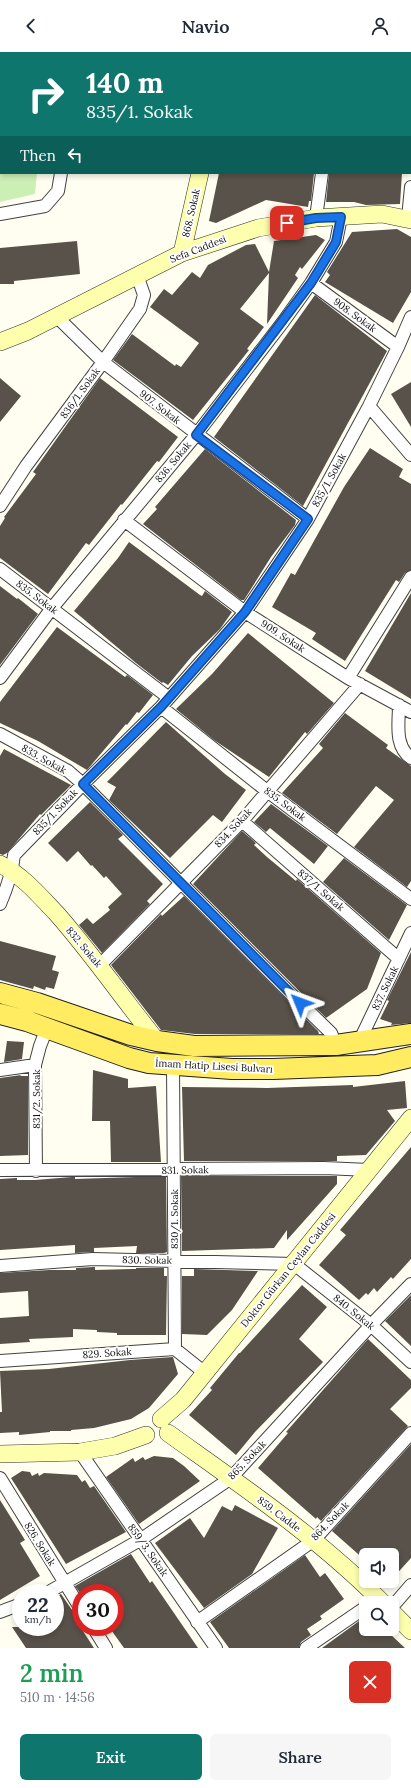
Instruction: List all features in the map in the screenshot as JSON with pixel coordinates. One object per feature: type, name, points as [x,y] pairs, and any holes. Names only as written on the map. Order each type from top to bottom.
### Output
[{"type":"main road","name":"İmam Hatip Lisesi Bulvarı","points":[[0,993],[37,1003],[120,1032],[157,1041],[201,1046],[336,1045],[411,1034]]},
{"type":"main road","name":"İmam Hatip Lisesi Bulvarı","points":[[0,1014],[47,1028],[129,1058],[149,1063],[232,1069],[310,1068],[377,1065],[411,1057]]},
{"type":"street","points":[[0,214],[45,206],[58,191],[61,174]]},
{"type":"street","name":"868. Sokak","points":[[182,253],[200,174]]},
{"type":"street","points":[[316,218],[322,174]]},
{"type":"street","points":[[410,219],[411,187]]},
{"type":"street","name":"Sefa Caddesi","points":[[0,342],[57,317],[182,253],[258,228],[316,218],[382,214],[410,219]]},
{"type":"street","name":"836. Sokak","points":[[0,678],[52,608],[196,435],[311,283],[336,242],[341,217]]},
{"type":"street","name":"836/1. Sokak","points":[[0,506],[26,466],[130,324],[143,302],[144,295],[138,275]]},
{"type":"street","name":"908. Sokak","points":[[311,283],[398,347]]},
{"type":"street","name":"907. Sokak","points":[[57,317],[103,362],[196,435],[308,519]]},
{"type":"street","name":"835/1. Sokak","points":[[0,904],[6,890],[6,867],[14,855],[161,707],[245,612],[308,519],[369,406],[411,317]]},
{"type":"street","points":[[369,406],[411,455]]},
{"type":"street","name":"909. Sokak","points":[[124,520],[245,612],[348,678],[411,712]]},
{"type":"street","name":"835. Sokak","points":[[0,569],[169,698]]},
{"type":"street","points":[[348,678],[411,577]]},
{"type":"street","name":"834. Sokak","points":[[100,965],[242,820],[360,684]]},
{"type":"street","points":[[399,705],[399,743],[407,755],[411,758]]},
{"type":"street","name":"835. Sokak","points":[[161,707],[267,791],[411,899]]},
{"type":"street","name":"833. Sokak","points":[[0,734],[68,771],[83,784],[331,1033],[336,1045]]},
{"type":"street","name":"837/1. Sokak","points":[[242,820],[399,958]]},
{"type":"street","name":"832. Sokak","points":[[6,867],[33,888],[100,965],[157,1041]]},
{"type":"street","name":"837. Sokak","points":[[359,1042],[411,932]]},
{"type":"street","name":"831/2. Sokak","points":[[36,1171],[35,1065],[47,1028]]},
{"type":"street","points":[[0,1070],[35,1065]]},
{"type":"street","name":"830/1. Sokak","points":[[172,1065],[175,1349]]},
{"type":"street","name":"Doktor Gürkan Ceylan Caddesi","points":[[0,1454],[80,1452],[115,1446],[146,1435],[152,1440],[163,1440],[164,1426],[182,1400],[294,1264],[411,1118]]},
{"type":"street","name":"831. Sokak","points":[[0,1170],[36,1171],[324,1168],[369,1170]]},
{"type":"street","name":"830. Sokak","points":[[0,1266],[93,1259],[294,1264]]},
{"type":"street","name":"840. Sokak","points":[[294,1264],[371,1325],[411,1362]]},
{"type":"street","name":"865. Sokak","points":[[64,1584],[140,1540],[231,1478],[371,1325],[411,1284]]},
{"type":"street","points":[[175,1349],[205,1373]]},
{"type":"street","name":"829. Sokak","points":[[0,1361],[175,1349]]},
{"type":"street","name":"859. Cadde","points":[[164,1426],[314,1540],[370,1596]]},
{"type":"street","name":"864. Sokak","points":[[197,1622],[314,1540],[411,1433]]},
{"type":"street","name":"859/3. Sokak","points":[[80,1452],[216,1648]]},
{"type":"street","name":"826. Sokak","points":[[0,1478],[72,1596]]},
{"type":"street","points":[[392,1596],[411,1585]]},
{"type":"street","points":[[0,1612],[12,1607]]},
{"type":"street","points":[[306,1648],[359,1616]]},
{"type":"street","points":[[399,1619],[411,1630]]},
{"type":"street","points":[[99,1636],[106,1648]]},
{"type":"green space","points":[[0,174],[37,174],[35,194],[0,202]]},
{"type":"building","points":[[219,174],[314,174],[311,201],[309,201],[308,207],[266,200],[216,223],[209,221]]},
{"type":"building","points":[[329,174],[402,174],[400,204],[366,205],[354,202],[326,202]]},
{"type":"building","points":[[397,229],[411,237],[411,292],[393,323],[325,282],[330,275],[327,272],[352,232]]},
{"type":"building","points":[[316,235],[325,240],[302,269],[300,267],[295,275],[298,278],[267,324],[269,273],[240,309],[264,327],[247,349],[249,350],[193,420],[113,360],[132,334],[175,366],[176,364],[181,367],[199,343],[150,307],[164,289],[172,295],[192,272],[200,278],[208,265],[246,245],[255,244],[269,272],[274,241]]},
{"type":"building","points":[[77,241],[80,274],[14,281],[14,284],[0,284],[0,248]]},
{"type":"building","points":[[315,295],[387,351],[303,506],[214,437]]},
{"type":"building","points":[[0,378],[21,396],[0,422]]},
{"type":"building","points":[[100,378],[178,437],[159,462],[157,461],[122,505],[121,504],[89,545],[86,543],[48,594],[0,558],[0,526],[5,518],[4,517],[36,474],[33,472]]},
{"type":"building","points":[[411,382],[411,427],[391,394]]},
{"type":"building","points":[[370,448],[403,469],[399,477],[411,484],[411,570],[405,573],[399,582],[396,580],[345,661],[312,639],[316,633],[272,607],[291,573],[295,575],[344,487]]},
{"type":"building","points":[[205,449],[296,520],[295,525],[271,557],[244,600],[241,600],[143,524],[157,509],[155,507]]},
{"type":"building","points":[[129,542],[200,595],[202,596],[205,591],[232,612],[220,629],[192,656],[168,685],[163,682],[162,683],[136,663],[74,611],[118,558]]},
{"type":"building","points":[[0,586],[38,614],[0,665]]},
{"type":"building","points":[[411,593],[411,699],[365,671]]},
{"type":"building","points":[[57,627],[125,677],[127,675],[153,695],[139,713],[137,712],[127,725],[126,724],[87,770],[38,741],[0,723],[0,702]]},
{"type":"building","points":[[248,633],[334,703],[307,734],[305,732],[269,777],[214,740],[176,709],[212,674]]},
{"type":"building","points":[[345,713],[388,745],[386,748],[411,766],[411,881],[407,887],[354,847],[394,800],[376,786],[337,834],[282,793],[323,748],[319,744]]},
{"type":"building","points":[[166,722],[225,774],[246,790],[222,822],[213,815],[170,858],[109,800],[116,787],[107,782]]},
{"type":"building","points":[[4,749],[71,785],[41,815],[40,814],[7,853],[3,855],[0,854],[0,756]]},
{"type":"building","points":[[90,802],[123,835],[118,839],[163,884],[147,901],[150,904],[102,953],[79,925],[87,918],[93,924],[110,910],[108,907],[122,894],[106,876],[104,878],[78,851],[67,862],[48,843]]},
{"type":"building","points":[[271,804],[328,846],[314,864],[270,828],[266,832],[254,822]]},
{"type":"building","points":[[242,831],[256,843],[254,845],[267,857],[296,881],[297,879],[381,953],[367,989],[326,1018],[193,884]]},
{"type":"building","points":[[344,858],[407,905],[389,940],[323,882]]},
{"type":"building","points":[[184,896],[318,1031],[319,1034],[195,1034],[161,1030],[111,965],[161,914],[162,916]]},
{"type":"building","points":[[0,941],[56,956],[52,970],[59,972],[54,989],[46,987],[45,990],[34,986],[33,989],[0,980]]},
{"type":"building","points":[[411,952],[411,1023],[391,1025],[392,1023],[380,1019],[389,1001],[387,1000]]},
{"type":"building","points":[[7,1041],[24,1042],[22,1059],[4,1062]]},
{"type":"building","points":[[93,1070],[128,1079],[128,1088],[156,1086],[161,1162],[111,1162],[110,1121],[92,1121]]},
{"type":"building","points":[[21,1075],[20,1076],[28,1076],[28,1155],[0,1156],[0,1078]]},
{"type":"building","points":[[405,1081],[407,1108],[387,1110],[395,1121],[366,1155],[337,1156],[337,1161],[184,1161],[182,1087],[267,1088],[353,1085],[353,1087]]},
{"type":"building","points":[[411,1147],[411,1259],[393,1279],[391,1277],[377,1292],[374,1288],[368,1295],[366,1293],[359,1300],[319,1265],[346,1235],[340,1230]]},
{"type":"building","points":[[166,1176],[167,1252],[136,1253],[137,1246],[94,1248],[94,1252],[75,1253],[75,1245],[0,1250],[0,1179],[17,1178],[17,1180],[35,1180],[72,1177],[75,1177],[75,1179]]},
{"type":"building","points":[[181,1176],[337,1176],[337,1184],[287,1240],[287,1230],[274,1248],[182,1251]]},
{"type":"building","points":[[95,1267],[95,1270],[164,1268],[164,1276],[167,1276],[166,1335],[117,1335],[117,1333],[97,1332],[97,1330],[73,1329],[73,1337],[29,1339],[30,1342],[0,1344],[0,1318],[29,1316],[28,1291],[0,1293],[0,1273],[76,1270],[76,1268]]},
{"type":"building","points":[[194,1269],[258,1271],[232,1310],[207,1335],[182,1334],[182,1276],[194,1276]]},
{"type":"building","points":[[302,1285],[327,1307],[299,1339],[323,1362],[255,1432],[236,1455],[189,1415],[212,1390],[210,1388],[239,1353]]},
{"type":"building","points":[[411,1295],[411,1346],[385,1321]]},
{"type":"building","points":[[368,1339],[411,1380],[411,1388],[390,1409],[408,1426],[321,1521],[317,1517],[316,1519],[258,1468],[288,1433],[286,1432]]},
{"type":"building","points":[[173,1357],[178,1374],[149,1408],[131,1419],[94,1428],[71,1431],[50,1431],[19,1435],[19,1432],[0,1433],[0,1412],[2,1412],[0,1371],[49,1369]]},
{"type":"building","points":[[411,1444],[411,1558],[399,1571],[399,1548],[359,1548],[359,1555],[332,1531]]},
{"type":"building","points":[[154,1456],[173,1458],[200,1481],[139,1524],[106,1477],[133,1458],[135,1462],[143,1457],[145,1460]]},
{"type":"building","points":[[22,1471],[30,1472],[32,1476],[38,1473],[39,1476],[44,1473],[77,1475],[82,1482],[85,1480],[90,1488],[94,1486],[126,1532],[66,1564],[11,1478]]},
{"type":"building","points":[[0,1500],[25,1540],[20,1543],[40,1576],[27,1584],[12,1584],[12,1593],[0,1600]]},
{"type":"building","points":[[235,1505],[278,1528],[252,1574],[204,1608],[155,1543],[190,1518],[204,1538],[222,1506],[232,1511]]},
{"type":"building","points":[[131,1554],[150,1583],[152,1581],[198,1648],[124,1648],[115,1636],[124,1636],[124,1584],[78,1584]]},
{"type":"building","points":[[305,1555],[320,1577],[325,1573],[344,1599],[320,1616],[322,1619],[307,1629],[311,1635],[301,1642],[299,1648],[229,1648],[210,1622]]},
{"type":"building","points":[[64,1598],[72,1610],[72,1636],[86,1636],[94,1648],[26,1648],[18,1636],[64,1636]]},
{"type":"building","points":[[359,1621],[359,1636],[392,1636],[405,1648],[322,1648]]},
{"type":"route","points":[[287,223],[316,218],[341,217],[336,242],[311,283],[283,322],[196,435],[308,519],[245,612],[161,707],[83,784],[300,1003]]}]
